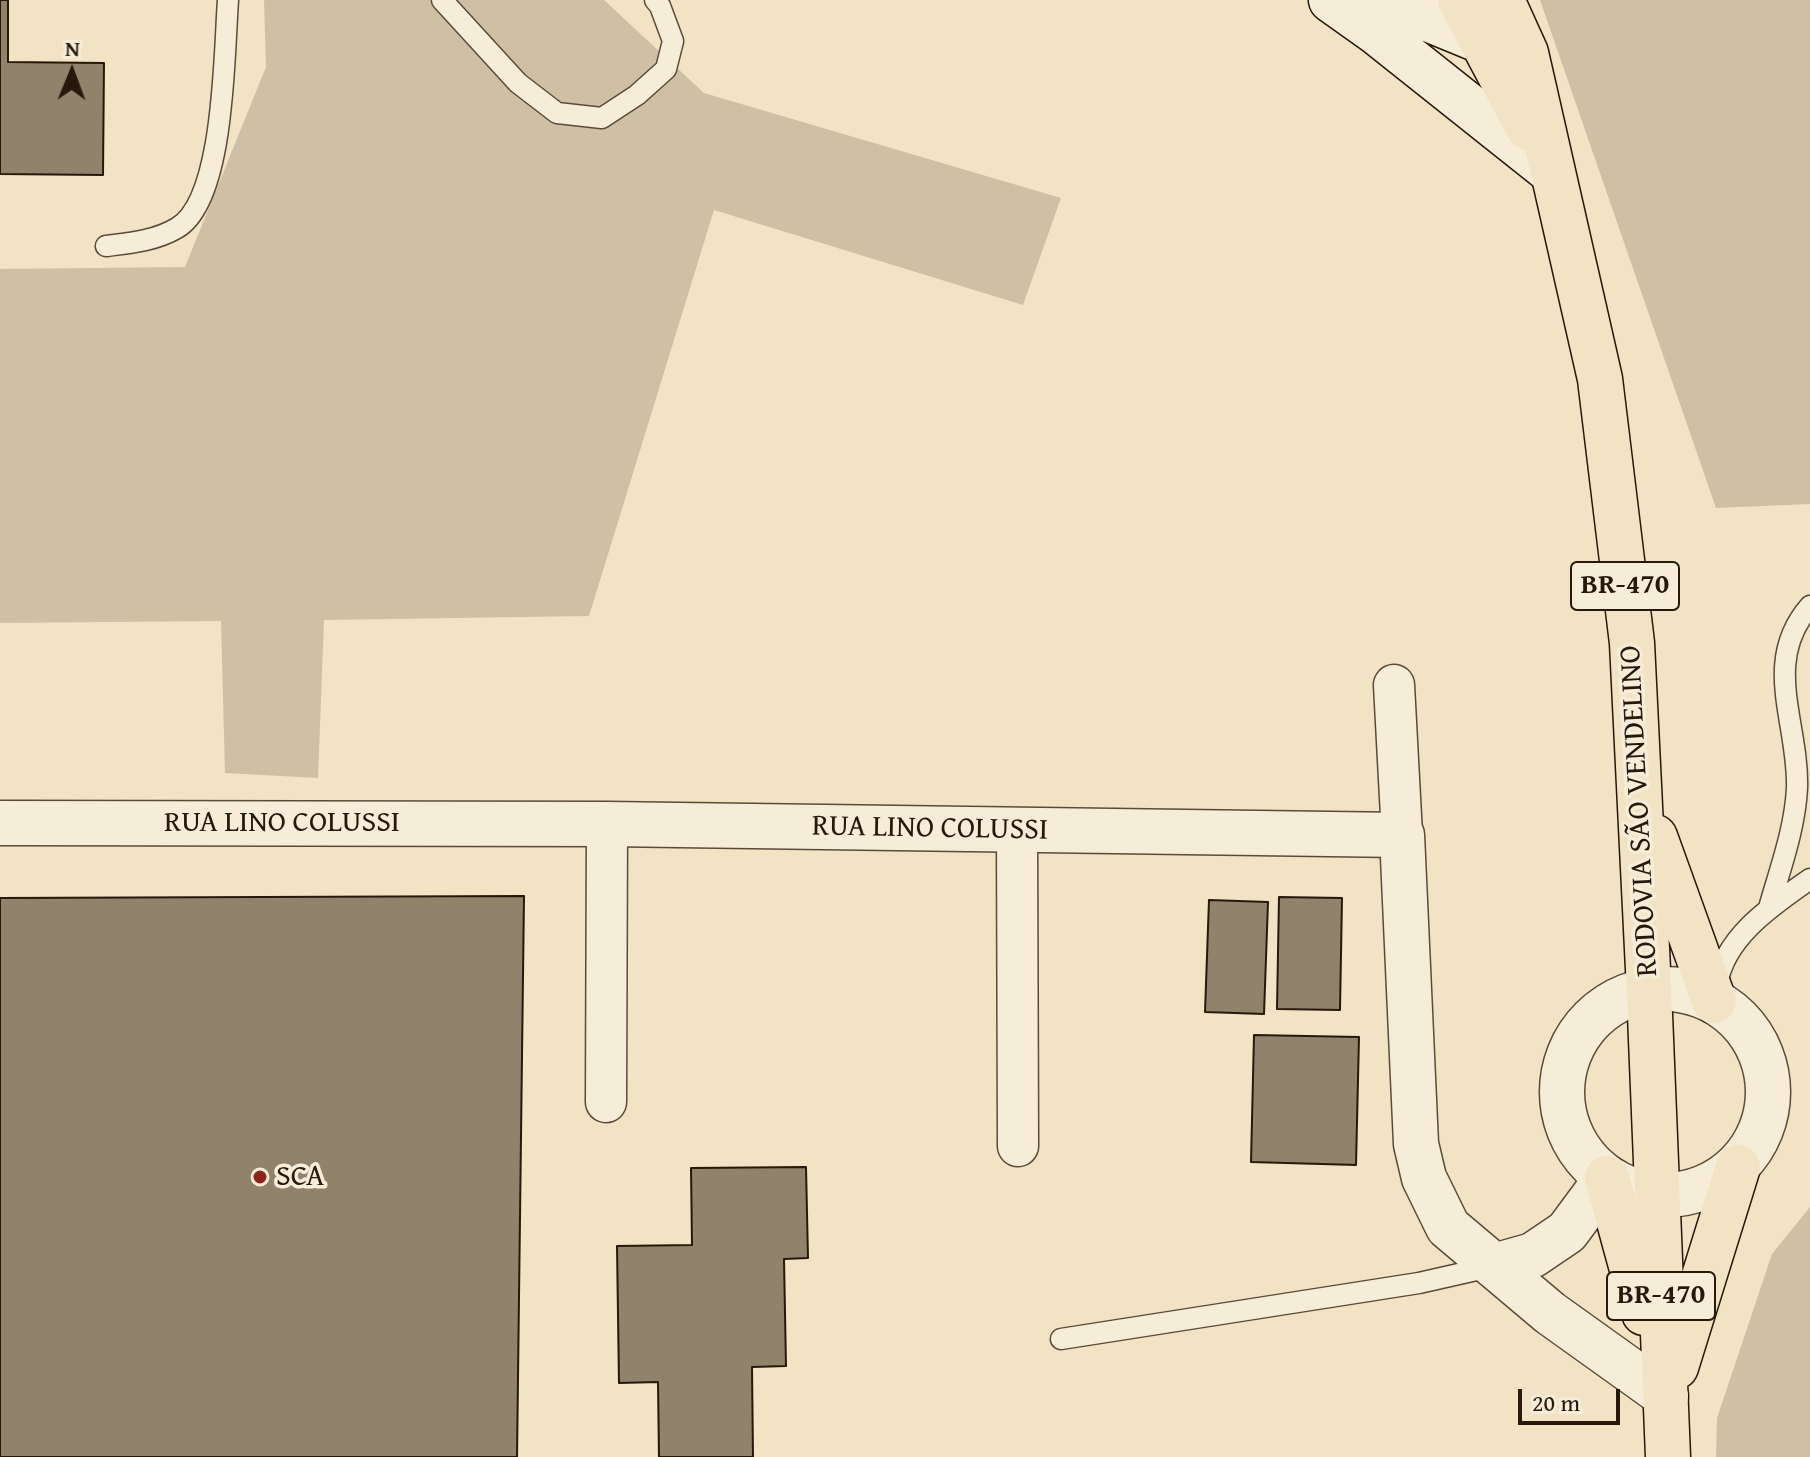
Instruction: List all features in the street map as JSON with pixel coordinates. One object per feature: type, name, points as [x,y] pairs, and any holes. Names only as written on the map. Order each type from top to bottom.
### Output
[{"type":"highway","name":"RODOVIA SÃO VENDELINO","points":[[1460,0],[1552,172]]},
{"type":"highway","name":"RODOVIA SÃO VENDELINO","points":[[1502,0],[1526,53],[1600,379],[1632,643],[1668,1457]]},
{"type":"highway","points":[[1481,41],[1526,53]]},
{"type":"highway","points":[[1640,794],[1714,1001]]},
{"type":"highway","points":[[1666,1396],[1738,1167]]},
{"type":"highway","points":[[1607,1178],[1666,1396]]},
{"type":"street","points":[[1331,0],[1552,172]]},
{"type":"street","points":[[1381,0],[1481,41]]},
{"type":"street","points":[[1394,685],[1416,1144],[1424,1178],[1448,1227],[1550,1313],[1666,1396]]},
{"type":"street","name":"RUA LINO COLUSSI","points":[[0,823],[607,824],[1402,835]]},
{"type":"street","points":[[606,1102],[607,824]]},
{"type":"street","points":[[1017,830],[1018,1146]]},
{"type":"street","points":[[1672,989],[1714,1001],[1744,1025],[1764,1059],[1769,1097],[1760,1135],[1738,1167],[1714,1184],[1686,1194],[1656,1195],[1630,1190],[1607,1178],[1581,1153],[1566,1122],[1562,1087],[1569,1052],[1588,1023],[1616,1001],[1649,990],[1672,989]]},
{"type":"street","points":[[1494,1266],[1533,1255],[1567,1232],[1607,1178]]},
{"type":"lane","points":[[106,246],[151,239],[180,227],[202,196],[219,138],[228,0]]},
{"type":"lane","points":[[442,0],[518,83],[557,113],[602,118],[637,95],[666,69],[673,41],[655,0]]},
{"type":"lane","points":[[1769,908],[1790,831],[1797,787],[1783,665],[1790,634],[1810,606]]},
{"type":"lane","points":[[1714,1001],[1723,961],[1769,908],[1810,879]]},
{"type":"lane","points":[[1061,1339],[1419,1283],[1494,1266]]},
{"type":"shaded area","points":[[264,0],[604,0],[704,93],[1061,198],[1023,305],[714,210],[589,616],[324,620],[318,778],[225,773],[221,621],[0,623],[0,269],[185,267],[266,67]]},
{"type":"shaded area","points":[[1540,0],[1810,0],[1810,504],[1716,508]]},
{"type":"shaded area","points":[[1810,1207],[1810,1457],[1716,1457],[1717,1418],[1772,1254]]},
{"type":"building","points":[[0,0],[8,0],[8,62],[104,63],[103,175],[0,174]]},
{"type":"building","name":"SCA","points":[[524,896],[517,1457],[0,1457],[0,898]]},
{"type":"building","points":[[1279,897],[1342,898],[1340,1010],[1277,1009]]},
{"type":"building","points":[[1209,900],[1268,902],[1264,1014],[1205,1012]]},
{"type":"building","points":[[1254,1035],[1359,1037],[1356,1165],[1251,1162]]},
{"type":"building","points":[[806,1167],[808,1258],[784,1259],[786,1366],[752,1367],[753,1457],[659,1457],[658,1382],[619,1383],[617,1246],[692,1245],[691,1168]]},
{"type":"place","name":"SCA","points":[[260,1177]]}]
